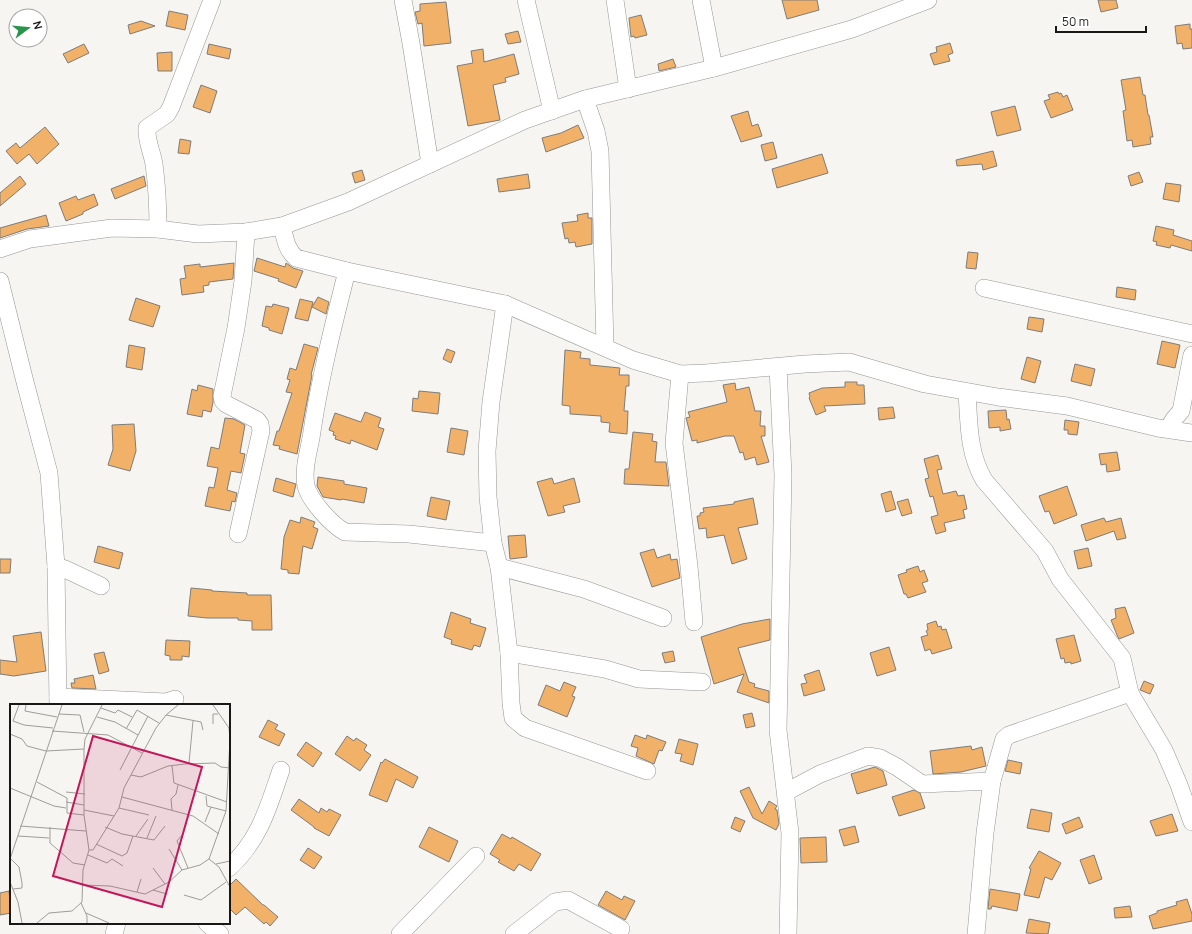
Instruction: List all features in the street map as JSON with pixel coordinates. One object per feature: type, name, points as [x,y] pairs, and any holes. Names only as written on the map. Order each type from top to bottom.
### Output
[{"type":"street","points":[[158,229],[158,191],[154,162],[146,135],[147,128],[167,114],[212,0]]},
{"type":"street","points":[[403,0],[430,164]]},
{"type":"street","points":[[526,0],[552,111]]},
{"type":"street","points":[[615,0],[628,89]]},
{"type":"street","points":[[701,0],[714,68]]},
{"type":"street","points":[[0,249],[30,239],[112,228],[158,229],[198,234],[246,232],[282,226],[348,202],[525,120],[585,99],[714,68],[852,29],[928,0]]},
{"type":"street","points":[[585,99],[596,131],[600,152],[605,347]]},
{"type":"street","points":[[282,226],[287,247],[290,253],[296,258],[347,271],[505,304],[633,360],[680,374],[849,362],[925,384],[967,392],[1067,406],[1158,428],[1192,433]]},
{"type":"street","points":[[238,534],[261,431],[260,424],[257,420],[226,404],[223,401],[222,396],[236,328],[243,281],[246,232]]},
{"type":"street","points":[[347,271],[315,412],[305,472],[306,487],[313,501],[337,528],[345,532],[409,534],[492,543]]},
{"type":"street","points":[[0,281],[49,473],[56,566],[58,701],[166,702],[175,698]]},
{"type":"street","points":[[984,288],[1192,334]]},
{"type":"street","points":[[505,304],[491,402],[487,452],[488,497],[492,543],[499,566],[509,653],[513,718],[525,728],[647,771]]},
{"type":"street","points":[[1168,429],[1181,411],[1192,355]]},
{"type":"street","points":[[778,367],[783,475],[778,730],[790,833],[788,934]]},
{"type":"street","points":[[680,374],[674,443],[689,566],[694,622]]},
{"type":"street","points":[[967,392],[970,440],[977,469],[984,480],[1044,551],[1060,579],[1122,658],[1130,693],[1164,750],[1192,821]]},
{"type":"street","points":[[56,566],[100,586]]},
{"type":"street","points":[[499,566],[584,589],[663,618]]},
{"type":"street","points":[[509,653],[605,669],[639,679],[702,682]]},
{"type":"street","points":[[976,934],[985,833],[992,781],[1004,739],[1130,693]]},
{"type":"street","points":[[786,792],[820,774],[868,756],[880,758],[897,767],[922,784],[992,781]]},
{"type":"street","points":[[230,867],[253,840],[265,818],[281,770]]},
{"type":"street","points":[[400,934],[476,856]]},
{"type":"street","points":[[514,934],[555,902],[568,900],[621,928]]},
{"type":"street","points":[[114,934],[117,924]]},
{"type":"street","points":[[208,924],[220,934]]},
{"type":"building","points":[[782,0],[817,0],[819,10],[787,19]]},
{"type":"building","points":[[1098,0],[1116,0],[1118,8],[1101,12]]},
{"type":"building","points":[[446,2],[451,43],[424,46],[422,23],[418,24],[415,12],[420,11],[420,4]]},
{"type":"building","points":[[169,11],[188,15],[185,30],[166,26]]},
{"type":"building","points":[[641,15],[647,35],[635,38],[634,36],[631,37],[629,18]]},
{"type":"building","points":[[141,21],[155,26],[130,34],[128,25]]},
{"type":"building","points":[[1190,24],[1190,29],[1192,29],[1192,48],[1183,49],[1182,43],[1177,44],[1175,26]]},
{"type":"building","points":[[518,31],[521,42],[508,44],[505,34]]},
{"type":"building","points":[[950,43],[953,53],[948,55],[950,61],[934,65],[930,54],[937,52],[936,47]]},
{"type":"building","points":[[84,44],[89,53],[68,63],[63,54]]},
{"type":"building","points":[[209,44],[231,49],[229,59],[207,54]]},
{"type":"building","points":[[483,49],[484,62],[514,54],[519,74],[505,78],[506,82],[493,85],[500,120],[468,126],[457,66],[473,63],[471,51]]},
{"type":"building","points":[[172,52],[172,71],[158,71],[157,53]]},
{"type":"building","points":[[673,59],[676,67],[659,71],[658,64]]},
{"type":"building","points":[[1140,77],[1153,137],[1150,137],[1151,144],[1133,147],[1132,140],[1127,141],[1123,111],[1126,110],[1121,80]]},
{"type":"building","points":[[201,85],[217,91],[210,113],[193,107]]},
{"type":"building","points":[[1058,92],[1059,94],[1061,93],[1063,97],[1067,95],[1073,110],[1051,118],[1044,101],[1050,99],[1048,95]]},
{"type":"building","points":[[1015,106],[1021,130],[997,136],[991,112]]},
{"type":"building","points":[[748,111],[752,126],[758,124],[762,136],[741,142],[731,116]]},
{"type":"building","points":[[578,125],[584,138],[546,152],[542,138],[561,133]]},
{"type":"building","points":[[45,127],[59,144],[37,164],[29,154],[17,164],[6,151],[16,143],[20,148]]},
{"type":"building","points":[[180,139],[191,141],[189,154],[178,153]]},
{"type":"building","points":[[773,142],[777,158],[765,161],[761,145]]},
{"type":"building","points":[[993,151],[997,166],[983,170],[982,164],[957,166],[956,160]]},
{"type":"building","points":[[822,154],[828,173],[777,188],[772,169]]},
{"type":"building","points":[[362,170],[365,180],[355,183],[352,173]]},
{"type":"building","points":[[1139,172],[1143,182],[1131,186],[1128,176]]},
{"type":"building","points":[[528,174],[530,188],[499,192],[497,179]]},
{"type":"building","points":[[20,176],[26,184],[0,206],[0,193]]},
{"type":"building","points":[[144,176],[146,186],[115,199],[111,189]]},
{"type":"building","points":[[1166,183],[1181,185],[1179,202],[1163,199]]},
{"type":"building","points":[[94,194],[98,205],[83,212],[83,214],[66,221],[59,203],[76,196],[78,200]]},
{"type":"building","points":[[588,213],[588,218],[592,218],[592,244],[576,247],[575,242],[569,243],[568,238],[565,239],[562,223],[578,221],[577,215]]},
{"type":"building","points":[[46,215],[49,226],[27,229],[0,238],[0,228]]},
{"type":"building","points":[[1156,226],[1174,230],[1173,235],[1192,241],[1192,251],[1171,245],[1170,248],[1156,245],[1157,242],[1153,241]]},
{"type":"building","points":[[968,252],[978,253],[976,269],[966,268]]},
{"type":"building","points":[[257,258],[285,267],[286,263],[293,268],[303,271],[296,288],[278,281],[279,279],[254,271]]},
{"type":"building","points":[[234,263],[233,279],[209,282],[209,285],[203,286],[204,292],[182,295],[180,279],[186,278],[184,266],[200,264],[200,267]]},
{"type":"building","points":[[1117,287],[1136,290],[1135,300],[1116,297]]},
{"type":"building","points":[[318,297],[329,302],[326,314],[312,307]]},
{"type":"building","points":[[136,298],[160,306],[153,327],[129,320]]},
{"type":"building","points":[[300,299],[313,302],[308,321],[295,318]]},
{"type":"building","points":[[273,304],[289,308],[282,334],[262,326],[266,306],[272,307]]},
{"type":"building","points":[[1029,317],[1044,319],[1042,332],[1027,329]]},
{"type":"building","points":[[1162,341],[1180,345],[1175,368],[1157,364]]},
{"type":"building","points":[[304,344],[318,348],[311,375],[297,454],[279,449],[280,446],[273,445],[292,393],[286,392],[290,380],[287,379],[290,368],[296,370]]},
{"type":"building","points":[[129,345],[145,348],[142,370],[126,367]]},
{"type":"building","points":[[447,349],[455,352],[451,363],[443,359]]},
{"type":"building","points":[[565,350],[581,352],[580,358],[590,359],[590,365],[620,368],[619,375],[629,375],[629,386],[626,386],[624,411],[628,411],[627,434],[609,432],[610,423],[601,422],[601,416],[570,414],[570,406],[562,405]]},
{"type":"building","points":[[1027,357],[1041,361],[1035,383],[1021,379]]},
{"type":"building","points":[[1075,364],[1095,369],[1091,386],[1071,381]]},
{"type":"building","points":[[845,382],[857,382],[857,385],[864,385],[865,404],[824,406],[826,411],[816,415],[809,398],[809,393],[822,388],[845,387]]},
{"type":"building","points":[[735,383],[736,390],[749,387],[755,411],[761,411],[760,426],[765,426],[765,436],[761,436],[769,462],[757,465],[755,457],[745,460],[743,452],[740,453],[734,436],[725,436],[697,443],[697,440],[692,441],[686,418],[690,417],[688,412],[727,402],[723,385]]},
{"type":"building","points":[[198,385],[213,389],[211,412],[203,410],[202,417],[187,414],[192,389],[197,391]]},
{"type":"building","points":[[419,391],[440,393],[438,414],[412,411],[413,398],[418,399]]},
{"type":"building","points":[[893,407],[895,418],[879,420],[878,408]]},
{"type":"building","points":[[1006,410],[1007,420],[1009,419],[1011,429],[1000,431],[1000,427],[989,428],[988,411]]},
{"type":"building","points":[[365,412],[381,418],[378,427],[384,429],[377,450],[351,440],[350,444],[335,439],[336,436],[333,435],[334,432],[329,430],[335,413],[361,422]]},
{"type":"building","points":[[225,418],[234,419],[245,425],[240,453],[245,454],[241,473],[231,471],[227,490],[237,493],[235,502],[232,501],[230,511],[205,506],[209,487],[214,488],[218,468],[207,466],[211,447],[219,449]]},
{"type":"building","points":[[1065,420],[1079,422],[1077,435],[1068,434],[1068,430],[1064,430]]},
{"type":"building","points":[[134,424],[136,451],[130,471],[108,465],[113,449],[112,425]]},
{"type":"building","points":[[451,428],[468,431],[464,455],[447,452]]},
{"type":"building","points":[[633,432],[653,434],[652,441],[657,442],[655,462],[666,462],[669,486],[624,484],[625,469],[629,469]]},
{"type":"building","points":[[1117,452],[1120,470],[1107,472],[1106,464],[1101,465],[1099,454]]},
{"type":"building","points":[[938,455],[942,469],[937,470],[943,494],[956,491],[958,496],[964,495],[967,509],[963,510],[965,518],[944,523],[946,531],[936,534],[931,517],[938,515],[933,496],[930,497],[925,479],[929,478],[924,459]]},
{"type":"building","points":[[318,477],[344,481],[344,484],[367,488],[364,503],[323,497],[317,486]]},
{"type":"building","points":[[276,478],[296,484],[293,497],[273,491]]},
{"type":"building","points":[[552,478],[554,484],[574,478],[580,502],[563,506],[565,512],[548,516],[537,482]]},
{"type":"building","points":[[1067,486],[1077,515],[1054,524],[1049,511],[1045,512],[1039,496]]},
{"type":"building","points":[[891,491],[896,509],[886,512],[881,494]]},
{"type":"building","points":[[431,497],[450,501],[446,520],[427,516]]},
{"type":"building","points":[[753,498],[758,524],[738,528],[747,559],[732,564],[724,535],[707,538],[706,528],[699,529],[697,516],[700,516],[700,513],[704,512],[703,508],[734,504],[734,502]]},
{"type":"building","points":[[908,499],[912,513],[902,516],[897,502]]},
{"type":"building","points":[[301,517],[315,522],[313,527],[318,529],[312,549],[303,546],[299,574],[288,573],[288,570],[281,569],[284,537],[290,520],[300,523]]},
{"type":"building","points":[[1104,518],[1106,522],[1121,518],[1126,538],[1117,540],[1114,531],[1086,541],[1081,525]]},
{"type":"building","points":[[525,535],[527,557],[510,559],[508,536]]},
{"type":"building","points":[[98,546],[123,553],[119,569],[94,562]]},
{"type":"building","points":[[1088,548],[1092,566],[1078,569],[1074,551]]},
{"type":"building","points":[[654,549],[657,558],[670,554],[671,560],[677,559],[680,578],[652,587],[640,553]]},
{"type":"building","points":[[0,559],[11,559],[10,573],[0,573]]},
{"type":"building","points":[[918,566],[920,572],[924,570],[928,581],[922,583],[926,592],[908,598],[906,594],[904,594],[898,575],[907,572],[906,570]]},
{"type":"building","points":[[191,588],[247,593],[247,595],[271,595],[272,630],[252,630],[252,621],[238,620],[238,618],[207,618],[188,616]]},
{"type":"building","points":[[1125,607],[1134,633],[1119,639],[1111,620],[1116,618],[1115,609]]},
{"type":"building","points":[[451,612],[471,619],[470,623],[486,628],[480,647],[474,645],[472,650],[451,644],[452,640],[444,637]]},
{"type":"building","points":[[770,619],[770,640],[738,648],[749,682],[755,684],[754,687],[769,691],[769,703],[737,692],[744,674],[714,684],[701,637],[742,624]]},
{"type":"building","points":[[936,621],[938,627],[941,626],[942,630],[946,629],[952,648],[932,654],[930,649],[925,651],[921,637],[928,635],[926,631],[928,630],[927,624]]},
{"type":"building","points":[[41,632],[46,671],[14,676],[0,674],[0,660],[17,662],[13,636]]},
{"type":"building","points":[[1074,635],[1081,661],[1071,664],[1071,662],[1065,663],[1064,658],[1061,659],[1056,639]]},
{"type":"building","points":[[166,640],[190,641],[189,657],[182,656],[182,660],[170,660],[170,656],[165,655]]},
{"type":"building","points":[[889,647],[896,670],[877,676],[870,653]]},
{"type":"building","points":[[673,651],[675,661],[665,663],[662,653]]},
{"type":"building","points":[[104,652],[109,671],[99,674],[94,654]]},
{"type":"building","points":[[819,670],[825,690],[804,696],[801,684],[807,683],[804,675]]},
{"type":"building","points":[[93,675],[96,689],[72,688],[71,683],[75,683],[74,679]]},
{"type":"building","points":[[1144,681],[1154,685],[1150,694],[1140,690]]},
{"type":"building","points":[[564,682],[576,687],[572,696],[575,697],[567,717],[538,705],[546,685],[560,691]]},
{"type":"building","points":[[752,713],[755,726],[746,728],[743,715]]},
{"type":"building","points":[[268,720],[278,725],[275,729],[285,734],[279,746],[259,737]]},
{"type":"building","points":[[635,735],[646,739],[647,735],[666,742],[662,751],[659,750],[654,764],[636,756],[638,748],[631,746]]},
{"type":"building","points":[[347,736],[354,741],[356,738],[367,745],[364,750],[371,755],[360,771],[335,754]]},
{"type":"building","points":[[679,739],[698,744],[693,765],[680,761],[682,754],[675,753]]},
{"type":"building","points":[[306,742],[322,753],[313,767],[297,755]]},
{"type":"building","points":[[971,746],[972,750],[982,747],[986,766],[961,772],[933,774],[930,751]]},
{"type":"building","points":[[385,759],[418,777],[413,788],[396,779],[387,802],[369,795],[381,762],[382,763]]},
{"type":"building","points":[[1008,760],[1022,763],[1020,774],[1005,771]]},
{"type":"building","points":[[875,767],[883,771],[887,785],[857,794],[851,774]]},
{"type":"building","points":[[749,787],[762,814],[769,801],[777,806],[775,809],[777,810],[779,824],[776,830],[753,818],[740,791]]},
{"type":"building","points":[[914,790],[920,793],[925,808],[899,816],[892,797]]},
{"type":"building","points":[[299,799],[319,813],[321,808],[327,812],[329,809],[341,815],[329,836],[314,828],[291,810]]},
{"type":"building","points":[[1031,809],[1052,813],[1049,832],[1027,828]]},
{"type":"building","points":[[1172,814],[1178,831],[1156,836],[1150,821]]},
{"type":"building","points":[[735,817],[745,821],[740,832],[731,828]]},
{"type":"building","points":[[1079,817],[1083,827],[1066,834],[1062,824]]},
{"type":"building","points":[[855,826],[859,842],[844,846],[839,830]]},
{"type":"building","points":[[429,827],[458,841],[449,862],[419,847]]},
{"type":"building","points":[[502,834],[511,839],[512,837],[541,854],[531,871],[519,864],[514,871],[498,862],[500,860],[490,854]]},
{"type":"building","points":[[826,837],[827,862],[801,863],[800,838]]},
{"type":"building","points":[[308,848],[322,857],[314,869],[300,860]]},
{"type":"building","points":[[1039,851],[1061,863],[1052,880],[1045,877],[1039,898],[1024,895],[1031,869],[1029,868]]},
{"type":"building","points":[[1094,855],[1102,879],[1089,884],[1080,860]]},
{"type":"building","points":[[236,879],[278,917],[270,926],[266,922],[264,924],[245,907],[236,915],[230,909],[230,885]]},
{"type":"building","points":[[990,889],[1020,894],[1017,911],[992,906],[991,909],[988,909]]},
{"type":"building","points":[[9,891],[10,913],[0,915],[0,893]]},
{"type":"building","points":[[606,891],[622,900],[624,896],[635,901],[625,920],[598,905]]},
{"type":"building","points":[[1187,899],[1192,914],[1192,921],[1153,929],[1149,916],[1157,913],[1157,911],[1177,905],[1176,902]]},
{"type":"building","points":[[1130,906],[1132,917],[1115,918],[1114,908]]},
{"type":"building","points":[[1029,919],[1050,923],[1048,934],[1026,933]]}]
